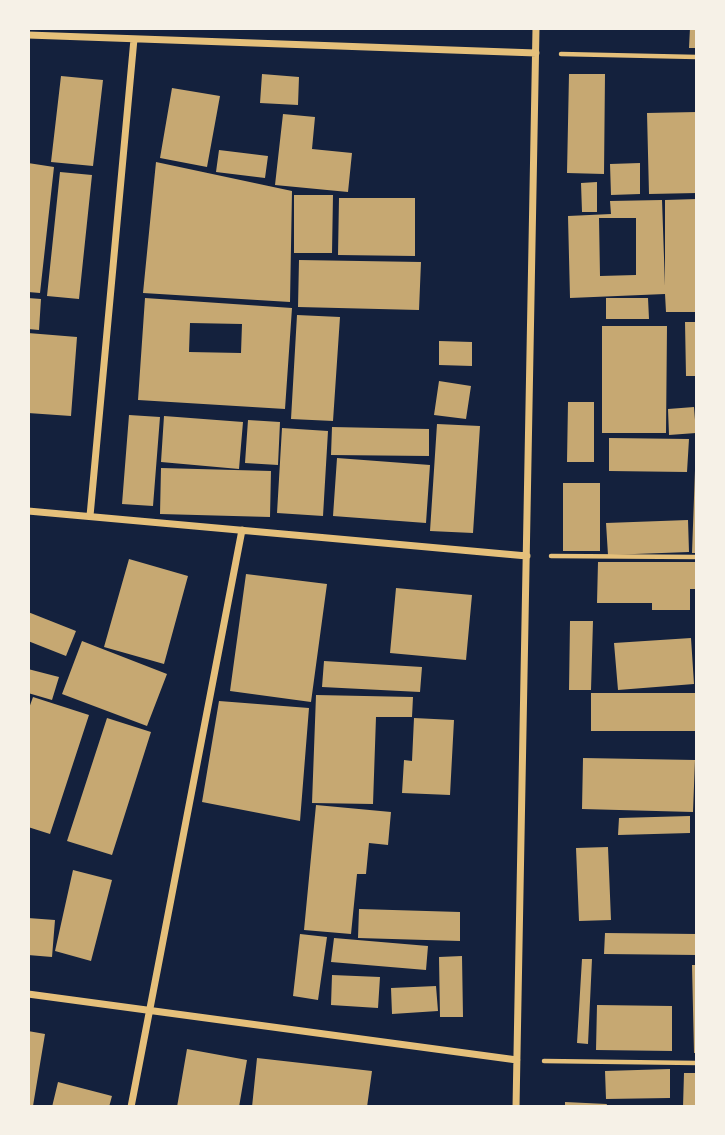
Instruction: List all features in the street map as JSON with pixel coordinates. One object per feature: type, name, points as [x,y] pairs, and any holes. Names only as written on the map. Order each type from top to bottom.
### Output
[{"type":"street","points":[[516,1107],[536,28]]},
{"type":"street","points":[[28,35],[536,53]]},
{"type":"street","points":[[90,516],[134,39]]},
{"type":"street","points":[[28,510],[527,556]]},
{"type":"street","points":[[131,1107],[242,530]]},
{"type":"street","points":[[28,994],[517,1060]]},
{"type":"path","points":[[536,53],[697,57]]},
{"type":"path","points":[[527,556],[697,557]]},
{"type":"path","points":[[517,1060],[697,1063]]},
{"type":"building","points":[[690,28],[697,28],[697,48],[689,48]]},
{"type":"building","points":[[262,74],[299,77],[298,105],[260,103]]},
{"type":"building","points":[[569,74],[605,74],[604,174],[567,173]]},
{"type":"building","points":[[61,76],[103,80],[93,166],[51,162]]},
{"type":"building","points":[[172,88],[220,96],[207,167],[160,158]]},
{"type":"building","points":[[697,112],[697,193],[649,194],[647,113]]},
{"type":"building","points":[[283,114],[315,117],[312,149],[352,153],[348,192],[275,185]]},
{"type":"building","points":[[219,150],[268,156],[265,178],[216,172]]},
{"type":"building","points":[[156,162],[292,191],[290,302],[143,293]]},
{"type":"building","points":[[28,163],[54,167],[40,293],[28,292]]},
{"type":"building","points":[[640,163],[640,194],[611,195],[610,164]]},
{"type":"building","points":[[60,172],[92,175],[79,299],[47,296]]},
{"type":"building","points":[[597,182],[597,212],[582,212],[581,183]]},
{"type":"building","points":[[294,195],[333,195],[332,253],[294,253]]},
{"type":"building","points":[[339,198],[415,198],[415,256],[338,255]]},
{"type":"building","points":[[697,199],[697,312],[666,312],[665,294],[570,298],[568,216],[611,214],[610,201],[662,200],[665,286],[665,200]],"holes":[[[599,218],[636,218],[636,275],[600,276]]]},
{"type":"building","points":[[299,260],[421,262],[419,310],[298,307]]},
{"type":"building","points":[[28,298],[41,299],[39,330],[28,329]]},
{"type":"building","points":[[145,298],[292,308],[285,409],[138,400]],"holes":[[[190,323],[242,324],[241,353],[189,352]]]},
{"type":"building","points":[[606,298],[648,298],[649,319],[606,319]]},
{"type":"building","points":[[297,315],[340,317],[333,421],[291,419]]},
{"type":"building","points":[[685,322],[697,322],[697,376],[686,376]]},
{"type":"building","points":[[602,326],[667,326],[666,433],[602,433]]},
{"type":"building","points":[[28,333],[77,337],[71,416],[28,413]]},
{"type":"building","points":[[439,341],[472,342],[472,366],[439,365]]},
{"type":"building","points":[[439,381],[471,386],[466,419],[434,415]]},
{"type":"building","points":[[568,402],[594,402],[594,462],[567,462]]},
{"type":"building","points":[[694,407],[696,433],[669,435],[668,409]]},
{"type":"building","points":[[129,415],[160,417],[153,506],[122,504]]},
{"type":"building","points":[[164,416],[243,422],[239,469],[161,462]]},
{"type":"building","points":[[248,420],[280,422],[278,465],[245,463]]},
{"type":"building","points":[[437,424],[480,426],[473,533],[430,531]]},
{"type":"building","points":[[332,427],[429,429],[429,456],[331,455]]},
{"type":"building","points":[[282,428],[328,431],[323,516],[277,513]]},
{"type":"building","points":[[609,438],[689,439],[687,472],[609,471]]},
{"type":"building","points":[[337,458],[430,465],[426,523],[333,516]]},
{"type":"building","points":[[161,468],[271,471],[270,517],[160,514]]},
{"type":"building","points":[[695,470],[697,553],[692,553]]},
{"type":"building","points":[[563,483],[600,483],[600,551],[563,551]]},
{"type":"building","points":[[688,520],[689,552],[608,555],[606,523]]},
{"type":"building","points":[[129,559],[188,576],[164,664],[104,647]]},
{"type":"building","points":[[598,562],[697,562],[697,589],[690,589],[690,610],[652,610],[652,603],[597,603]]},
{"type":"building","points":[[246,574],[327,584],[311,702],[230,691]]},
{"type":"building","points":[[396,588],[472,595],[466,660],[390,653]]},
{"type":"building","points":[[28,612],[76,631],[66,656],[28,641]]},
{"type":"building","points":[[570,621],[593,621],[591,690],[569,690]]},
{"type":"building","points":[[691,638],[694,684],[618,690],[614,643]]},
{"type":"building","points":[[82,641],[167,674],[147,726],[62,694]]},
{"type":"building","points":[[324,661],[422,667],[420,692],[322,687]]},
{"type":"building","points":[[28,669],[59,677],[52,700],[28,693]]},
{"type":"building","points":[[591,693],[697,693],[697,731],[591,731]]},
{"type":"building","points":[[316,695],[413,697],[412,717],[376,717],[373,804],[312,803]]},
{"type":"building","points":[[33,697],[89,715],[50,834],[28,827],[28,711]]},
{"type":"building","points":[[219,701],[309,708],[300,821],[202,802]]},
{"type":"building","points":[[107,718],[151,732],[112,855],[67,841]]},
{"type":"building","points":[[414,718],[454,720],[450,795],[402,793],[404,760],[412,761]]},
{"type":"building","points":[[583,758],[695,760],[693,812],[582,809]]},
{"type":"building","points":[[316,805],[391,812],[388,845],[369,843],[366,874],[357,874],[351,934],[304,930]]},
{"type":"building","points":[[690,816],[690,833],[618,835],[619,818]]},
{"type":"building","points":[[608,847],[611,920],[579,921],[576,848]]},
{"type":"building","points":[[73,870],[112,880],[91,961],[55,951]]},
{"type":"building","points":[[359,909],[460,912],[460,941],[358,938]]},
{"type":"building","points":[[28,918],[55,920],[52,957],[28,955]]},
{"type":"building","points":[[605,933],[697,934],[697,955],[604,954]]},
{"type":"building","points":[[300,934],[327,937],[318,1000],[293,996]]},
{"type":"building","points":[[334,938],[428,946],[426,970],[331,962]]},
{"type":"building","points":[[462,956],[463,1017],[440,1017],[439,957]]},
{"type":"building","points":[[582,959],[592,959],[588,1044],[577,1043]]},
{"type":"building","points":[[692,965],[697,965],[697,1053],[694,1053]]},
{"type":"building","points":[[332,975],[380,977],[378,1008],[331,1005]]},
{"type":"building","points":[[436,986],[438,1011],[392,1014],[391,988]]},
{"type":"building","points":[[597,1005],[672,1006],[672,1051],[596,1050]]},
{"type":"building","points":[[28,1031],[45,1034],[33,1106],[28,1106]]},
{"type":"building","points":[[187,1049],[247,1060],[239,1107],[177,1107]]},
{"type":"building","points":[[257,1058],[372,1071],[367,1107],[252,1107]]},
{"type":"building","points":[[670,1069],[670,1098],[606,1099],[605,1071]]},
{"type":"building","points":[[684,1073],[697,1073],[697,1107],[683,1107]]},
{"type":"building","points":[[58,1082],[112,1096],[109,1107],[52,1107]]},
{"type":"building","points":[[565,1102],[607,1104],[606,1107],[565,1107]]}]
